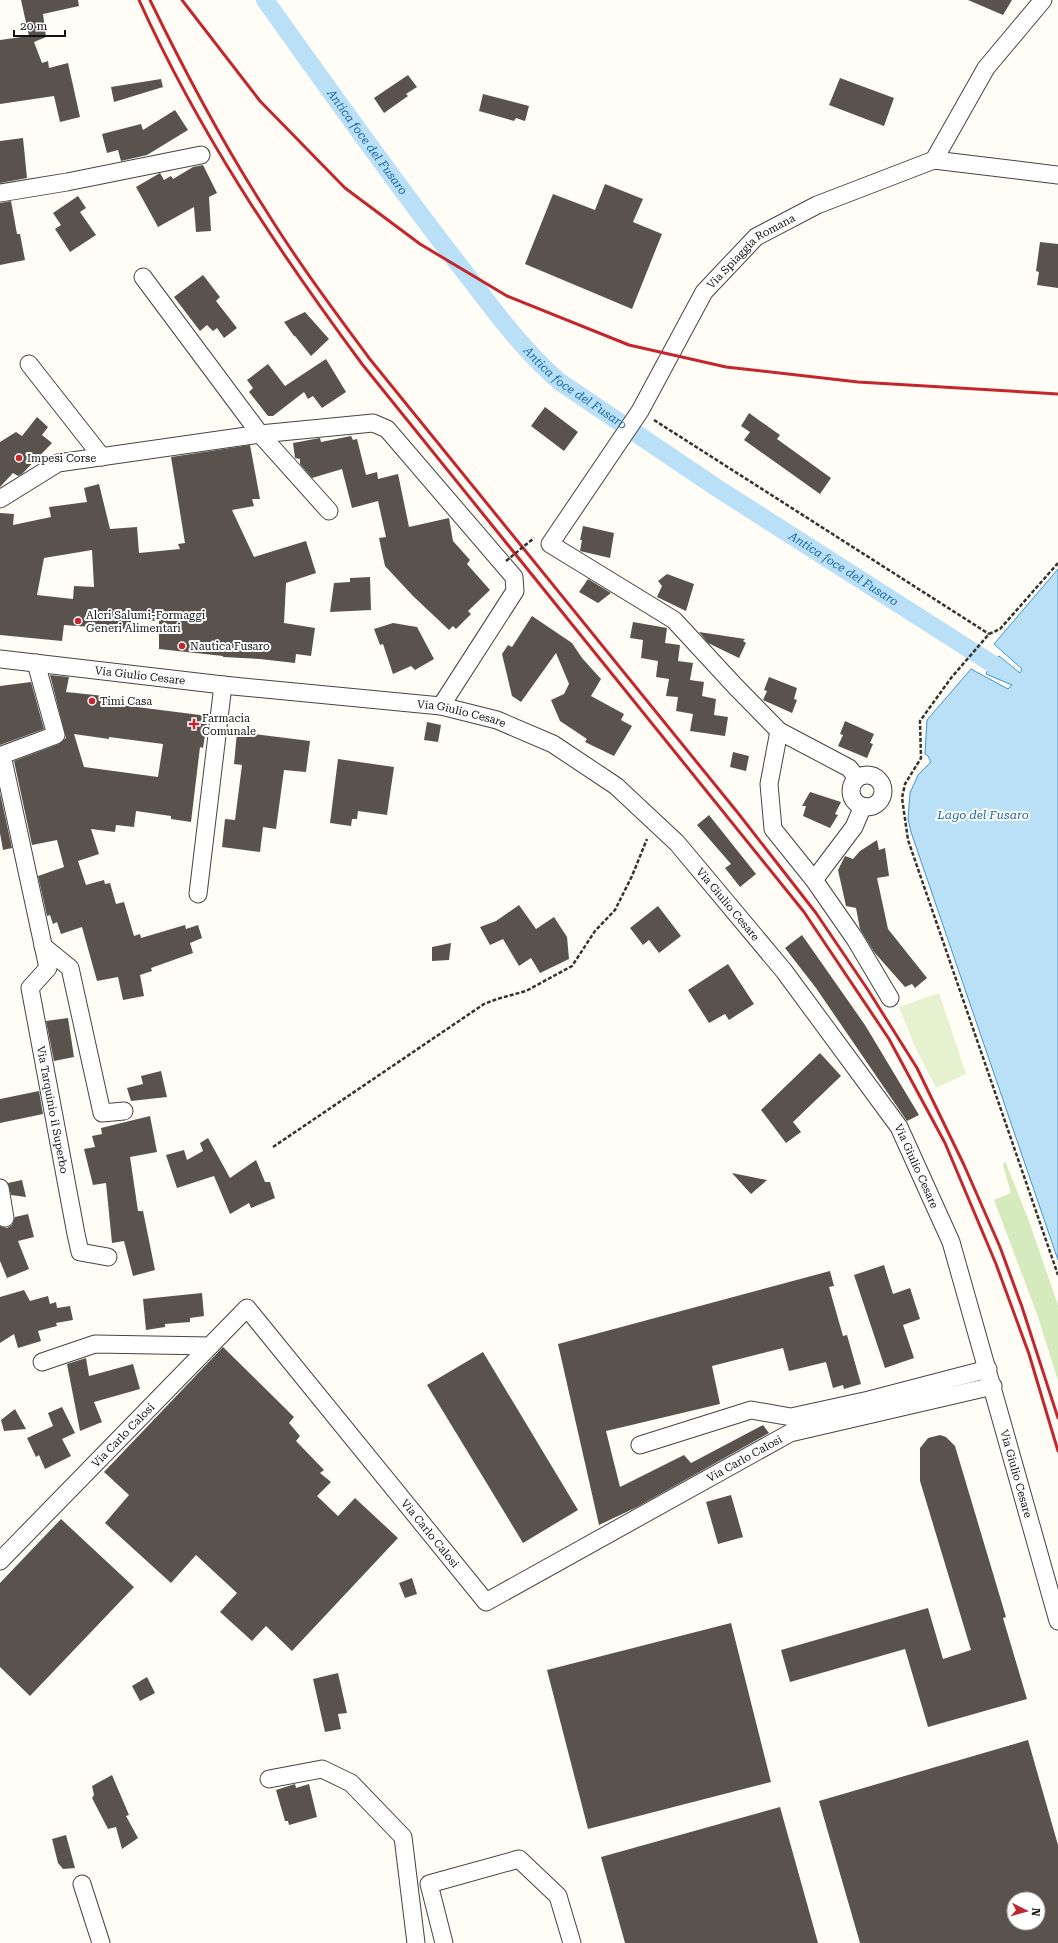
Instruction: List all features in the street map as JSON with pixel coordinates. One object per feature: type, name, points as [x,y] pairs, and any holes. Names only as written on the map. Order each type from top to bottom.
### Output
[{"type":"street","points":[[934,160],[986,68],[1043,0]]},
{"type":"street","points":[[0,192],[67,182],[201,155]]},
{"type":"street","name":"Via Spiaggia Romana","points":[[779,731],[674,620],[550,544],[638,414],[704,292],[756,237],[816,205],[934,160],[1058,175]]},
{"type":"street","points":[[143,277],[260,434],[329,511]]},
{"type":"street","points":[[29,364],[102,457]]},
{"type":"street","points":[[0,499],[58,463],[260,434],[373,423],[387,429],[514,578],[515,591],[441,706]]},
{"type":"street","name":"Via Giulio Cesare","points":[[0,659],[223,685],[441,706],[497,720],[553,744],[616,786],[678,843],[784,971],[899,1127],[951,1242],[993,1386],[1058,1621]]},
{"type":"street","name":"Via Tarquinio il Superbo","points":[[36,663],[56,735],[1,755],[48,968],[30,988],[76,1234],[80,1252],[108,1257]]},
{"type":"street","points":[[198,894],[223,685]]},
{"type":"street","points":[[857,778],[849,768],[779,731],[769,784],[773,829],[814,880],[855,939],[890,998]]},
{"type":"street","points":[[867,775],[873,776],[881,783],[883,793],[878,802],[873,805],[863,806],[855,801],[851,792],[854,782],[857,778],[867,775]]},
{"type":"street","points":[[814,880],[854,827],[863,806]]},
{"type":"street","points":[[43,946],[70,968],[102,1113],[124,1111]]},
{"type":"street","points":[[0,1188],[5,1218]]},
{"type":"street","name":"Via Carlo Calosi","points":[[0,1561],[247,1308],[486,1602],[790,1433],[993,1386]]},
{"type":"street","points":[[42,1362],[95,1344],[210,1346]]},
{"type":"street","points":[[640,1445],[751,1410],[791,1417],[869,1400],[988,1369]]},
{"type":"street","points":[[269,1779],[322,1769],[351,1783],[403,1837],[416,1943]]},
{"type":"street","points":[[444,1943],[429,1884],[519,1859],[558,1896],[572,1943]]},
{"type":"street","points":[[82,1884],[101,1943]]},
{"type":"path","points":[[638,414],[989,634]]},
{"type":"path","points":[[506,561],[534,538]]},
{"type":"path","points":[[1058,563],[1000,629],[989,634],[951,678],[920,721],[921,758],[905,784],[902,798],[908,840],[1058,1275]]},
{"type":"path","points":[[273,1147],[484,1004],[526,991],[572,966],[595,931],[614,910],[632,876],[654,822]]},
{"type":"green space","points":[[939,993],[966,1074],[936,1088],[915,1047],[899,1007]]},
{"type":"green space","points":[[1005,1161],[1029,1221],[1058,1305],[1058,1381],[1038,1317],[994,1200],[1011,1193],[1003,1165]]},
{"type":"water","name":"Lago del Fusaro","points":[[1058,569],[1058,1260],[911,832],[908,819],[910,793],[918,775],[931,762],[925,754],[927,720],[971,669],[1008,689],[1012,685],[986,674],[991,663],[999,656],[1020,673],[1022,669],[994,644]]},
{"type":"building","points":[[21,0],[78,0],[79,6],[43,14],[46,37],[34,42],[42,63],[48,61],[49,68],[68,63],[80,117],[60,122],[54,96],[0,104],[0,40],[29,36]]},
{"type":"building","points":[[968,0],[1012,0],[1003,15]]},
{"type":"building","points":[[408,75],[417,87],[406,94],[408,96],[384,113],[374,98]]},
{"type":"building","points":[[840,78],[894,98],[884,126],[829,105]]},
{"type":"building","points":[[161,79],[163,87],[114,102],[111,87]]},
{"type":"building","points":[[483,94],[529,106],[525,121],[516,118],[514,121],[479,111]]},
{"type":"building","points":[[175,110],[188,130],[147,155],[121,161],[118,150],[107,153],[102,134],[141,124],[143,130]]},
{"type":"building","points":[[23,138],[27,178],[0,183],[0,141]]},
{"type":"building","points":[[203,165],[217,193],[209,197],[211,231],[196,232],[194,207],[158,227],[136,187],[160,173],[164,180],[171,176],[173,179],[193,167]]},
{"type":"building","points":[[605,184],[643,199],[633,222],[662,234],[632,309],[525,264],[553,194],[595,210]]},
{"type":"building","points":[[78,196],[86,208],[80,212],[96,235],[70,252],[55,229],[61,225],[53,213]]},
{"type":"building","points":[[11,201],[17,234],[20,234],[25,260],[0,265],[0,203]]},
{"type":"building","points":[[1040,242],[1058,244],[1058,288],[1037,285],[1039,272],[1036,271]]},
{"type":"building","points":[[203,275],[220,297],[216,301],[237,328],[224,338],[217,328],[213,331],[207,325],[200,331],[174,297]]},
{"type":"building","points":[[305,312],[329,339],[311,356],[284,322]]},
{"type":"building","points":[[326,359],[346,392],[322,408],[313,396],[308,399],[304,392],[273,416],[268,416],[249,392],[253,388],[247,380],[268,364],[285,386]]},
{"type":"building","points":[[545,407],[578,432],[564,451],[531,426]]},
{"type":"building","points":[[749,413],[780,435],[777,439],[831,478],[820,494],[744,440],[750,432],[741,426]]},
{"type":"building","name":"Impesi Corse","points":[[37,417],[48,427],[42,435],[52,443],[22,474],[18,476],[13,473],[0,487],[0,442],[16,432],[22,436]]},
{"type":"building","points":[[351,436],[353,440],[357,439],[366,475],[377,472],[378,479],[398,474],[409,527],[449,518],[453,541],[470,560],[467,564],[490,590],[468,611],[471,614],[456,629],[453,626],[449,630],[413,596],[385,566],[379,538],[386,537],[378,501],[352,508],[342,469],[312,478],[300,464],[300,459],[295,458],[293,443],[320,438],[321,442]]},
{"type":"building","points":[[250,445],[260,499],[252,499],[254,506],[232,510],[254,557],[306,541],[316,573],[286,583],[284,623],[315,628],[311,656],[296,654],[295,663],[223,657],[159,649],[159,621],[131,620],[131,630],[64,625],[62,641],[0,635],[0,513],[14,514],[13,525],[51,517],[49,507],[87,502],[84,488],[99,484],[110,529],[137,527],[139,553],[180,549],[178,544],[185,543],[171,457]],"holes":[[[92,550],[94,587],[74,586],[73,599],[37,595],[44,558]]]},
{"type":"building","points":[[583,526],[614,533],[610,558],[580,551],[582,540],[580,540]]},
{"type":"building","points":[[667,574],[694,584],[686,611],[657,597],[662,586],[658,581]]},
{"type":"building","points":[[370,577],[371,610],[330,612],[334,583],[350,582],[350,578]]},
{"type":"building","points":[[588,579],[611,593],[598,603],[579,592]]},
{"type":"building","points":[[532,616],[572,643],[582,658],[601,679],[591,696],[624,714],[621,720],[632,726],[614,756],[585,742],[587,739],[560,721],[551,700],[564,694],[569,684],[556,653],[521,702],[512,696],[502,654],[508,645],[512,647]]},
{"type":"building","points":[[633,622],[667,628],[665,643],[680,645],[678,661],[693,663],[690,680],[704,682],[702,696],[716,699],[714,715],[728,717],[725,736],[690,731],[693,714],[676,711],[678,697],[666,696],[669,679],[656,677],[658,661],[641,658],[643,640],[630,638]]},
{"type":"building","points":[[393,623],[417,627],[434,659],[415,670],[411,666],[393,674],[383,644],[380,645],[374,629]]},
{"type":"building","points":[[699,632],[745,639],[743,641],[746,643],[739,658],[708,643]]},
{"type":"building","points":[[50,675],[69,677],[66,692],[114,697],[113,704],[208,716],[203,748],[200,747],[191,822],[171,819],[171,816],[136,811],[134,827],[116,825],[115,832],[91,829],[99,854],[78,861],[86,885],[104,880],[105,884],[110,883],[116,904],[124,902],[134,936],[140,934],[141,938],[185,925],[186,929],[198,925],[202,938],[190,943],[193,953],[151,968],[152,971],[140,975],[144,996],[123,1000],[118,977],[97,981],[82,927],[61,934],[57,922],[53,924],[50,915],[47,916],[38,876],[64,867],[57,840],[32,845],[14,761],[59,744],[66,738]],"holes":[[[74,734],[109,739],[109,737],[163,744],[158,777],[84,767]]]},
{"type":"building","points":[[769,677],[797,688],[794,699],[797,700],[792,713],[763,700],[767,691],[764,690]]},
{"type":"building","points":[[31,682],[44,729],[0,745],[0,686]]},
{"type":"building","points":[[845,721],[874,734],[870,743],[873,744],[867,758],[838,746],[843,735],[840,734]]},
{"type":"building","points":[[427,722],[441,725],[438,742],[424,740]]},
{"type":"building","points":[[237,732],[310,741],[306,772],[284,770],[276,829],[263,827],[260,852],[222,847],[225,819],[235,820],[242,765],[234,764]]},
{"type":"building","points":[[733,752],[749,756],[746,771],[730,767]]},
{"type":"building","points":[[338,759],[394,767],[387,815],[358,811],[357,819],[352,819],[351,826],[330,823]]},
{"type":"building","points":[[810,792],[841,802],[835,814],[838,815],[830,828],[803,816],[806,806],[802,806]]},
{"type":"building","points":[[0,793],[12,848],[3,850],[0,833]]},
{"type":"building","points":[[709,815],[756,874],[740,887],[725,868],[731,864],[697,825]]},
{"type":"building","points":[[877,840],[879,850],[885,848],[889,876],[877,878],[888,929],[927,978],[915,988],[912,984],[905,987],[874,952],[860,929],[856,908],[846,906],[838,870],[845,856],[853,859],[860,851]]},
{"type":"building","points":[[519,905],[536,929],[554,917],[567,937],[569,959],[540,973],[531,958],[519,966],[503,939],[490,945],[480,927],[496,921]]},
{"type":"building","points":[[658,906],[681,936],[659,953],[649,940],[643,945],[630,928]]},
{"type":"building","points":[[802,935],[865,1025],[919,1115],[907,1121],[816,988],[785,948]]},
{"type":"building","points":[[451,943],[449,960],[432,961],[432,947]]},
{"type":"building","points":[[728,964],[754,1004],[729,1020],[725,1014],[709,1023],[688,990]]},
{"type":"building","points":[[68,1018],[74,1057],[54,1061],[46,1021]]},
{"type":"building","points":[[820,1053],[841,1076],[793,1122],[801,1132],[786,1143],[761,1110]]},
{"type":"building","points":[[161,1071],[167,1097],[131,1101],[127,1088],[143,1084],[141,1076]]},
{"type":"building","points":[[39,1091],[43,1114],[0,1123],[0,1099]]},
{"type":"building","points":[[150,1116],[157,1152],[130,1157],[138,1211],[143,1211],[155,1270],[133,1276],[124,1241],[112,1243],[106,1183],[93,1185],[84,1149],[95,1147],[92,1136],[102,1134],[101,1128]]},
{"type":"building","points":[[208,1138],[230,1178],[256,1160],[265,1182],[270,1182],[275,1198],[251,1208],[249,1203],[230,1214],[214,1176],[177,1188],[166,1155],[184,1150],[187,1160],[203,1151],[200,1143]]},
{"type":"building","points":[[732,1173],[767,1180],[751,1194]]},
{"type":"building","points":[[22,1180],[26,1197],[11,1195],[8,1183]]},
{"type":"building","points":[[28,1214],[34,1237],[18,1241],[29,1269],[7,1278],[0,1261],[0,1226],[7,1228],[12,1225],[15,1217]]},
{"type":"building","points":[[884,1265],[893,1294],[910,1288],[920,1319],[903,1325],[914,1358],[885,1368],[854,1275]]},
{"type":"building","points":[[830,1271],[834,1286],[829,1287],[843,1336],[847,1335],[861,1384],[844,1389],[843,1385],[833,1388],[826,1362],[789,1371],[783,1348],[712,1366],[720,1404],[606,1431],[620,1487],[684,1455],[691,1463],[763,1425],[769,1433],[637,1507],[599,1525],[558,1344]]},
{"type":"building","points":[[24,1290],[30,1301],[48,1296],[50,1304],[56,1302],[57,1308],[70,1306],[73,1320],[56,1323],[57,1326],[38,1331],[41,1341],[18,1348],[14,1334],[0,1343],[0,1297]]},
{"type":"building","points":[[202,1293],[204,1316],[190,1318],[190,1322],[165,1324],[165,1327],[146,1330],[143,1299]]},
{"type":"building","points":[[223,1347],[294,1417],[289,1423],[300,1436],[296,1441],[324,1470],[320,1473],[331,1482],[317,1496],[338,1516],[355,1498],[398,1538],[292,1651],[266,1626],[252,1641],[220,1612],[237,1593],[196,1555],[171,1583],[105,1523],[129,1495],[104,1472]]},
{"type":"building","points":[[483,1352],[578,1510],[523,1543],[427,1385]]},
{"type":"building","points":[[86,1358],[89,1376],[133,1364],[140,1389],[94,1402],[102,1422],[80,1431],[67,1364]]},
{"type":"building","points":[[62,1407],[75,1433],[62,1439],[71,1456],[45,1469],[39,1455],[36,1457],[27,1438],[53,1426],[48,1413]]},
{"type":"building","points":[[15,1409],[26,1429],[4,1431],[1,1420]]},
{"type":"building","points":[[940,1435],[946,1437],[955,1446],[1006,1617],[1003,1618],[1027,1699],[928,1727],[905,1649],[790,1682],[781,1650],[928,1608],[943,1659],[971,1650],[920,1481],[920,1448],[928,1438]]},
{"type":"building","points":[[731,1495],[743,1537],[718,1544],[706,1502]]},
{"type":"building","points":[[61,1519],[134,1587],[30,1696],[0,1667],[0,1583]]},
{"type":"building","points":[[412,1578],[417,1594],[405,1598],[399,1583]]},
{"type":"building","points":[[731,1623],[771,1782],[588,1829],[547,1670]]},
{"type":"building","points":[[338,1673],[347,1713],[338,1714],[341,1729],[325,1732],[313,1679]]},
{"type":"building","points":[[147,1677],[155,1693],[140,1701],[132,1686]]},
{"type":"building","points":[[1028,1740],[1058,1845],[1058,1943],[860,1943],[819,1801]]},
{"type":"building","points":[[112,1775],[129,1815],[126,1816],[138,1838],[122,1849],[116,1827],[108,1829],[92,1798],[94,1795],[92,1786]]},
{"type":"building","points":[[295,1784],[296,1788],[309,1784],[317,1817],[289,1825],[288,1821],[285,1821],[276,1790]]},
{"type":"building","points":[[780,1807],[818,1943],[625,1943],[601,1857]]},
{"type":"building","points":[[66,1835],[75,1868],[63,1869],[58,1863],[52,1839]]},
{"type":"waterway","name":"Antica foce del Fusaro","points":[[265,0],[359,132],[431,229],[505,324],[531,354],[560,382],[717,488],[991,663]]},
{"type":"railway","points":[[139,0],[162,49],[213,142],[270,233],[330,321],[362,364],[804,912],[889,1039],[945,1143],[996,1264],[1029,1354],[1058,1451]]},
{"type":"railway","points":[[150,0],[190,80],[219,132],[249,184],[302,266],[369,358],[738,813],[816,913],[868,990],[917,1068],[964,1165],[1000,1247],[1022,1307],[1058,1418]]},
{"type":"railway","points":[[182,0],[260,101],[345,188],[420,244],[507,296],[629,345],[726,367],[858,382],[1058,394]]},
{"type":"place","name":"Impesi Corse","points":[[19,458]]},
{"type":"place","name":"Alcri Salumi-Formaggi Generi Alimentari","points":[[78,621]]},
{"type":"place","name":"Nautica Fusaro","points":[[182,646]]},
{"type":"place","name":"Timi Casa","points":[[92,701]]},
{"type":"place","name":"Farmacia Comunale","points":[[194,724]]}]
